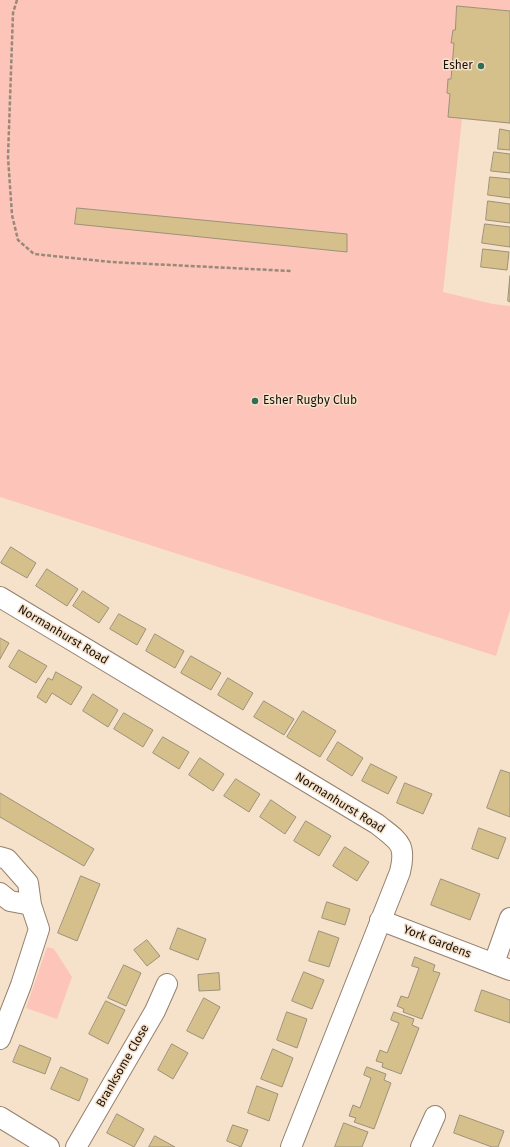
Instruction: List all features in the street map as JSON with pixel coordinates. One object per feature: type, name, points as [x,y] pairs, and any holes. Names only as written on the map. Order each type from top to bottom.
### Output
[{"type":"street","name":"Normanhurst Road","points":[[0,597],[377,824],[402,848],[403,859],[400,872],[291,1147]]},
{"type":"street","points":[[0,857],[7,859],[28,883],[32,905],[39,929],[21,985],[0,1039]]},
{"type":"street","points":[[0,893],[10,901],[32,905]]},
{"type":"street","name":"York Gardens","points":[[380,920],[502,967],[510,918]]},
{"type":"street","name":"Branksome Close","points":[[76,1147],[155,1011],[167,984]]},
{"type":"street","points":[[421,1147],[434,1116]]},
{"type":"street","points":[[0,1117],[49,1147]]},
{"type":"path","points":[[17,0],[13,12],[8,157],[12,215],[18,240],[34,254],[111,262],[291,271]]},
{"type":"shaded area","name":"Esher Rugby Club","points":[[0,0],[510,0],[510,124],[462,119],[443,292],[493,304],[510,306],[510,610],[496,656],[0,497]]},
{"type":"shaded area","points":[[47,947],[54,949],[72,977],[57,1019],[26,1008]]},
{"type":"building","name":"Esher","points":[[457,6],[510,11],[510,123],[448,117],[450,94],[447,93],[448,79],[451,79],[454,43],[451,43],[453,30],[455,30]]},
{"type":"building","points":[[500,129],[510,131],[510,150],[498,149]]},
{"type":"building","points":[[494,152],[510,154],[510,173],[491,171]]},
{"type":"building","points":[[490,177],[510,179],[510,198],[488,195]]},
{"type":"building","points":[[488,201],[510,204],[510,223],[486,220]]},
{"type":"building","points":[[77,208],[347,234],[347,252],[75,224]]},
{"type":"building","points":[[485,224],[510,227],[510,247],[482,243]]},
{"type":"building","points":[[483,249],[509,252],[507,270],[481,267]]},
{"type":"building","points":[[510,276],[510,302],[508,301]]},
{"type":"building","points":[[11,547],[36,563],[27,578],[1,563]]},
{"type":"building","points":[[47,569],[78,589],[67,606],[36,586]]},
{"type":"building","points":[[83,591],[109,608],[99,623],[73,606]]},
{"type":"building","points":[[119,614],[146,629],[137,645],[110,629]]},
{"type":"building","points":[[155,634],[184,651],[175,668],[146,651]]},
{"type":"building","points":[[0,638],[9,643],[0,659]]},
{"type":"building","points":[[19,650],[47,666],[36,683],[9,667]]},
{"type":"building","points":[[191,656],[221,673],[211,690],[181,673]]},
{"type":"building","points":[[56,672],[82,687],[71,705],[52,693],[46,703],[37,697],[48,678],[52,680]]},
{"type":"building","points":[[228,678],[253,693],[243,710],[218,695]]},
{"type":"building","points":[[93,694],[118,710],[108,727],[83,711]]},
{"type":"building","points":[[264,701],[294,719],[284,735],[254,717]]},
{"type":"building","points":[[303,711],[336,731],[320,757],[287,737]]},
{"type":"building","points":[[124,713],[153,730],[143,747],[114,729]]},
{"type":"building","points":[[163,737],[189,752],[179,769],[153,753]]},
{"type":"building","points":[[338,742],[363,758],[352,776],[327,760]]},
{"type":"building","points":[[200,758],[224,774],[213,791],[189,775]]},
{"type":"building","points":[[371,764],[397,777],[388,794],[362,781]]},
{"type":"building","points":[[501,770],[510,773],[510,817],[487,808]]},
{"type":"building","points":[[236,779],[260,794],[249,812],[224,796]]},
{"type":"building","points":[[405,783],[432,794],[423,814],[397,803]]},
{"type":"building","points":[[0,793],[94,849],[84,866],[0,817]]},
{"type":"building","points":[[271,800],[296,817],[285,834],[260,817]]},
{"type":"building","points":[[306,821],[331,836],[319,856],[294,841]]},
{"type":"building","points":[[479,828],[506,838],[498,859],[472,849]]},
{"type":"building","points":[[345,847],[369,862],[357,881],[333,866]]},
{"type":"building","points":[[81,876],[100,884],[77,941],[58,933]]},
{"type":"building","points":[[441,879],[480,894],[470,920],[431,905]]},
{"type":"building","points":[[327,902],[350,909],[345,925],[322,918]]},
{"type":"building","points":[[178,928],[206,939],[198,960],[170,949]]},
{"type":"building","points":[[319,931],[339,938],[329,967],[309,961]]},
{"type":"building","points":[[147,940],[160,956],[147,966],[134,950]]},
{"type":"building","points":[[415,957],[435,965],[433,971],[440,973],[422,1019],[403,1012],[404,1009],[397,1006],[401,996],[408,998],[419,968],[412,966]]},
{"type":"building","points":[[124,965],[141,973],[126,1006],[108,998]]},
{"type":"building","points":[[304,972],[324,980],[312,1009],[292,1001]]},
{"type":"building","points":[[219,973],[220,990],[199,991],[198,975]]},
{"type":"building","points":[[482,990],[510,1000],[510,1023],[475,1011]]},
{"type":"building","points":[[204,998],[220,1007],[203,1039],[187,1031]]},
{"type":"building","points":[[106,1001],[125,1010],[108,1044],[89,1034]]},
{"type":"building","points":[[287,1012],[307,1019],[297,1048],[277,1040]]},
{"type":"building","points":[[394,1012],[414,1019],[412,1025],[419,1028],[401,1074],[382,1067],[383,1063],[376,1061],[380,1050],[387,1053],[399,1023],[391,1020]]},
{"type":"building","points":[[172,1044],[188,1053],[173,1079],[158,1070]]},
{"type":"building","points":[[20,1045],[51,1058],[45,1074],[13,1062]]},
{"type":"building","points":[[273,1049],[293,1058],[282,1087],[261,1079]]},
{"type":"building","points":[[61,1067],[88,1079],[79,1101],[51,1089]]},
{"type":"building","points":[[367,1067],[386,1074],[384,1080],[391,1083],[374,1129],[354,1122],[356,1118],[349,1116],[353,1105],[360,1108],[371,1078],[364,1075]]},
{"type":"building","points":[[257,1086],[278,1094],[269,1121],[248,1113]]},
{"type":"building","points":[[117,1114],[144,1129],[134,1147],[107,1133]]},
{"type":"building","points":[[460,1115],[504,1131],[498,1147],[492,1147],[454,1133]]},
{"type":"building","points":[[344,1123],[368,1132],[362,1147],[335,1147]]},
{"type":"building","points":[[233,1125],[248,1130],[241,1147],[227,1141]]},
{"type":"building","points":[[155,1136],[175,1147],[149,1147]]},
{"type":"place","name":"Esher","points":[[481,66]]},
{"type":"place","name":"Esher Rugby Club","points":[[255,401]]}]
